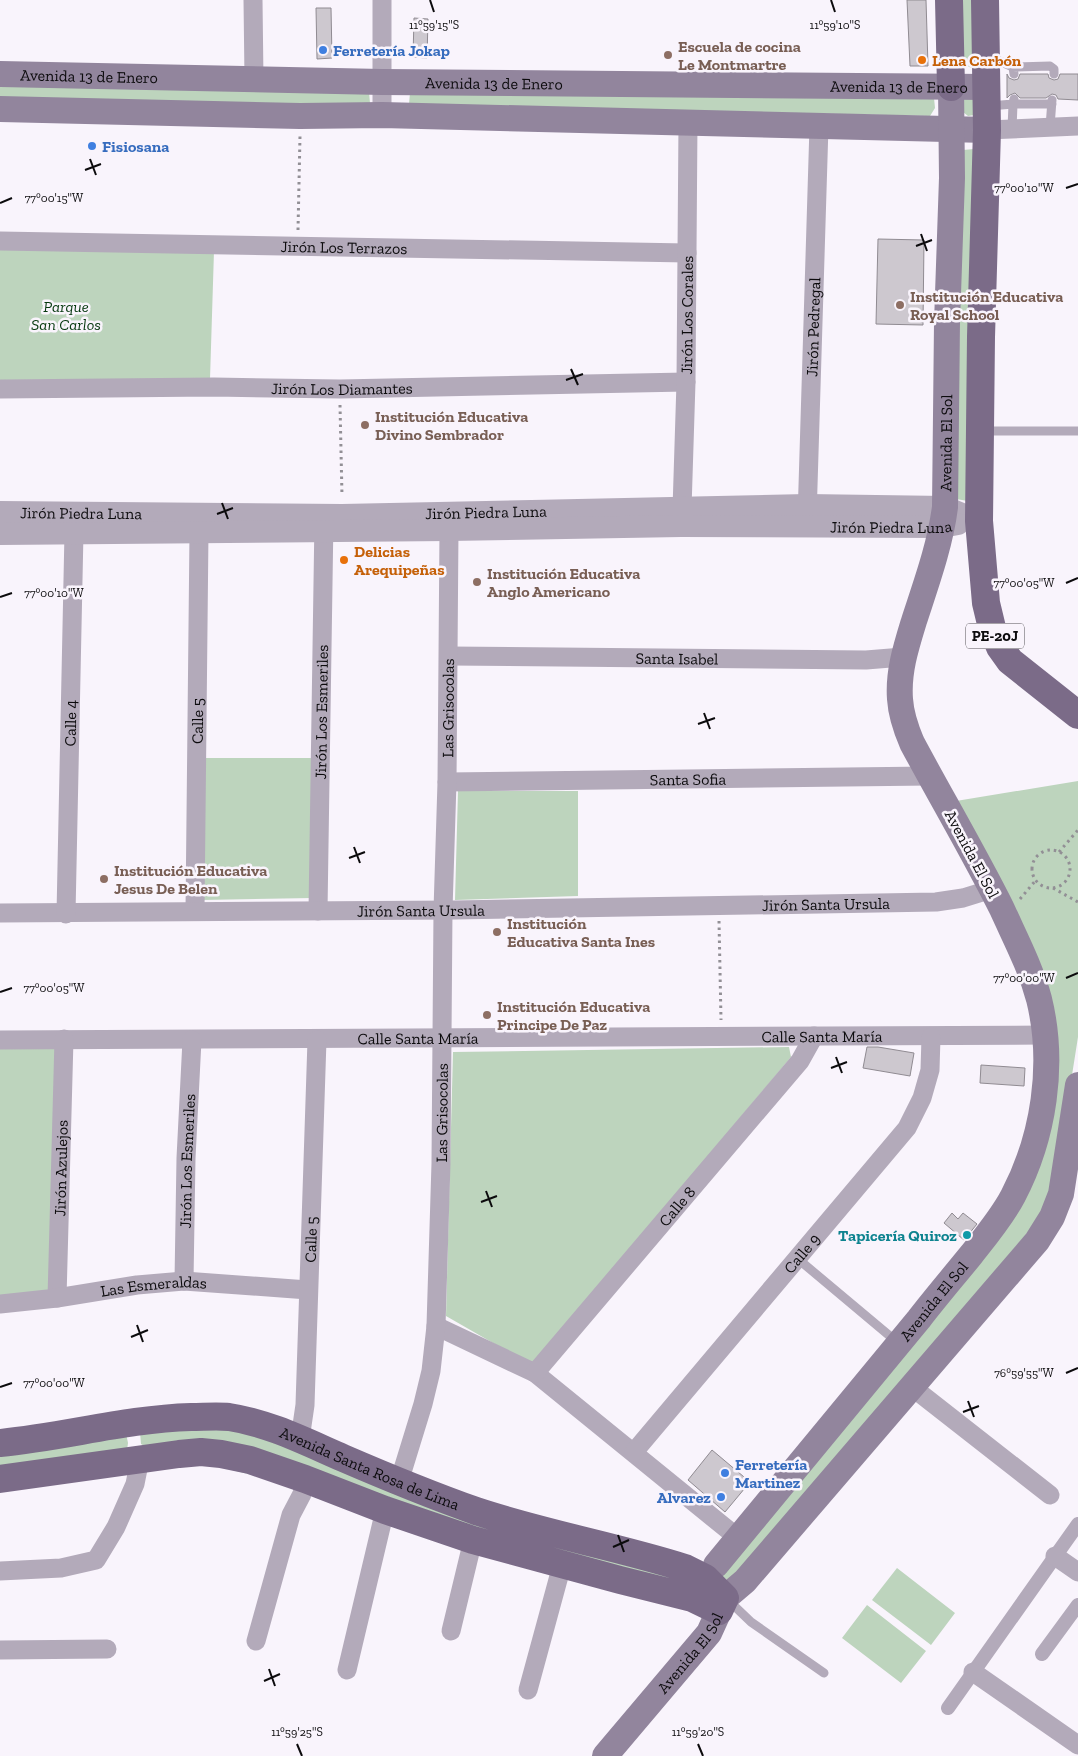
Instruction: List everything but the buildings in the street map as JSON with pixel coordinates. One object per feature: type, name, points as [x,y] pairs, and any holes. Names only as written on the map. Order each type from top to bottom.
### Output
[{"type":"main road","name":"Avenida El Sol","points":[[704,1580],[994,1226],[1013,1197],[1026,1169],[1043,1104],[1046,1065],[1045,1035],[1039,1001],[1029,965],[992,889],[912,743],[904,723],[900,700],[903,656],[944,517],[952,128],[949,0]]},
{"type":"main road","name":"PE-20J","points":[[985,0],[986,56],[1000,109],[980,431],[979,521],[986,603],[992,628],[1000,647],[1015,666],[1078,715]]},
{"type":"main road","name":"Avenida 13 de Enero","points":[[0,74],[382,82],[951,87],[1000,109]]},
{"type":"main road","name":"Avenida 13 de Enero","points":[[0,108],[300,116],[382,115],[952,128],[1000,109]]},
{"type":"main road","name":"Avenida El Sol","points":[[605,1756],[709,1633],[722,1604],[745,1580],[1037,1241],[1070,1188],[1078,1084]]},
{"type":"main road","name":"Avenida Santa Rosa de Lima","points":[[0,1443],[172,1417],[229,1417],[264,1425],[399,1482],[494,1516],[538,1530],[667,1562],[684,1568],[704,1580],[722,1604]]},
{"type":"main road","points":[[130,1422],[140,1459]]},
{"type":"main road","name":"Avenida Santa Rosa de Lima","points":[[0,1479],[179,1454],[201,1452],[221,1454],[250,1460],[473,1540],[562,1565],[704,1580]]},
{"type":"street","points":[[253,0],[254,79]]},
{"type":"street","points":[[382,0],[382,115]]},
{"type":"street","points":[[1000,109],[1050,127],[1078,126]]},
{"type":"street","name":"Jirón Los Corales","points":[[682,509],[686,382],[688,122]]},
{"type":"street","name":"Jirón Pedregal","points":[[807,516],[819,126]]},
{"type":"street","name":"Jirón Los Terrazos","points":[[0,241],[687,253]]},
{"type":"street","name":"Jirón Los Diamantes","points":[[0,389],[214,387],[340,390],[686,382]]},
{"type":"street","name":"Jirón Piedra Luna","points":[[0,512],[330,520],[682,509],[807,516],[944,517],[979,521]]},
{"type":"street","name":"Jirón Piedra Luna","points":[[0,534],[200,532],[330,520],[449,530],[681,526],[807,516]]},
{"type":"street","name":"Jirón Los Esmeriles","points":[[318,911],[330,520]]},
{"type":"street","name":"Las Grisocolas","points":[[399,1482],[424,1404],[431,1371],[436,1326],[441,1163],[443,910],[449,656],[449,530]]},
{"type":"street","name":"Calle 4","points":[[66,914],[74,532]]},
{"type":"street","name":"Calle 5","points":[[195,911],[200,532]]},
{"type":"street","name":"Santa Isabel","points":[[449,656],[866,660],[903,656]]},
{"type":"street","name":"Santa Sofia","points":[[447,782],[930,776]]},
{"type":"street","name":"Jirón Santa Ursula","points":[[0,913],[443,910],[936,902],[963,898],[992,889]]},
{"type":"street","name":"Calle Santa María","points":[[0,1040],[317,1040],[1045,1035]]},
{"type":"street","name":"Calle 8","points":[[535,1373],[800,1060],[814,1036]]},
{"type":"street","name":"Calle 9","points":[[634,1452],[798,1259],[906,1128],[922,1098],[930,1070],[931,1037]]},
{"type":"street","name":"Jirón Azulejos","points":[[57,1298],[64,1039]]},
{"type":"street","name":"Jirón Los Esmeriles","points":[[184,1281],[186,1158],[192,1040]]},
{"type":"street","name":"Calle 5","points":[[300,1439],[305,1405],[317,1040]]},
{"type":"street","name":"Las Esmeraldas","points":[[0,1304],[57,1298],[137,1285],[184,1281],[308,1290]]},
{"type":"street","points":[[436,1326],[535,1373],[738,1538]]},
{"type":"street","points":[[912,1387],[1050,1494]]},
{"type":"street","points":[[0,1571],[60,1568],[96,1560],[116,1527],[135,1484],[140,1459]]},
{"type":"street","points":[[256,1641],[291,1515],[302,1494],[305,1479]]},
{"type":"street","points":[[346,1670],[385,1510]]},
{"type":"street","points":[[948,1708],[1078,1524]]},
{"type":"street","points":[[450,1631],[473,1540]]},
{"type":"street","points":[[1055,1556],[1078,1572]]},
{"type":"street","points":[[528,1690],[562,1565]]},
{"type":"street","points":[[1042,1654],[1078,1605]]},
{"type":"street","points":[[0,1650],[107,1650]]},
{"type":"street","points":[[973,1672],[1078,1745]]},
{"type":"lane","points":[[986,56],[1014,70],[1050,66],[1054,69],[1054,74]]},
{"type":"lane","points":[[1000,109],[1052,102],[1050,127]]},
{"type":"lane","points":[[980,431],[1078,431]]},
{"type":"lane","points":[[798,1259],[899,1344]]},
{"type":"lane","points":[[722,1604],[752,1622],[824,1674]]},
{"type":"path","points":[[297,247],[300,116]]},
{"type":"path","points":[[330,520],[340,390]]},
{"type":"path","points":[[1059,852],[1078,830]]},
{"type":"path","points":[[1052,888],[1063,883],[1070,872],[1068,860],[1059,852],[1047,850],[1036,857],[1033,862],[1033,875],[1036,880],[1046,887],[1052,888],[1078,902]]},
{"type":"path","points":[[718,905],[721,1036]]},
{"type":"green space","points":[[956,0],[978,0],[973,68],[961,65]]},
{"type":"green space","points":[[0,81],[369,92],[370,103],[366,108],[0,101]]},
{"type":"green space","points":[[410,93],[934,98],[935,108],[930,116],[409,104]]},
{"type":"green space","points":[[964,99],[976,99],[974,115],[968,116],[963,112]]},
{"type":"green space","points":[[974,149],[968,501],[956,499],[963,150]]},
{"type":"green space","name":"Parque San Carlos","points":[[0,248],[214,251],[210,379],[0,380]]},
{"type":"green space","points":[[204,758],[312,758],[312,898],[202,900]]},
{"type":"green space","points":[[1078,781],[1078,1037],[1055,1183],[1045,1212],[731,1583],[722,1576],[1003,1227],[1055,1055],[956,801]]},
{"type":"green space","points":[[458,791],[578,791],[578,896],[455,900]]},
{"type":"green space","points":[[0,1046],[58,1046],[51,1295],[0,1303]]},
{"type":"green space","points":[[789,1047],[791,1057],[533,1366],[446,1316],[453,1052]]},
{"type":"green space","points":[[219,1423],[674,1569],[684,1584],[149,1449],[141,1444],[140,1432]]},
{"type":"green space","points":[[126,1433],[127,1450],[0,1470],[0,1451]]},
{"type":"green space","points":[[897,1568],[955,1613],[931,1645],[872,1600]]},
{"type":"green space","points":[[867,1605],[926,1651],[901,1683],[842,1638]]},
{"type":"place","name":"Ferretería Jokap","points":[[323,50]]},
{"type":"place","name":"Escuela de cocina Le Montmartre","points":[[668,55]]},
{"type":"place","name":"Lena Carbón","points":[[922,60]]},
{"type":"place","name":"Fisiosana","points":[[92,146]]},
{"type":"place","name":"Institución Educativa Royal School","points":[[900,305]]},
{"type":"place","name":"Institución Educativa Divino Sembrador","points":[[365,425]]},
{"type":"place","name":"Delicias Arequipeñas","points":[[344,560]]},
{"type":"place","name":"Institución Educativa Anglo Americano","points":[[477,582]]},
{"type":"place","name":"Institución Educativa Jesus De Belen","points":[[104,879]]},
{"type":"place","name":"Institución Educativa Santa Ines","points":[[497,932]]},
{"type":"place","name":"Institución Educativa Principe De Paz","points":[[487,1015]]},
{"type":"place","name":"Tapicería Quiroz","points":[[967,1235]]},
{"type":"place","name":"Ferretería Martinez","points":[[725,1473]]},
{"type":"place","name":"Alvarez","points":[[721,1497]]}]
